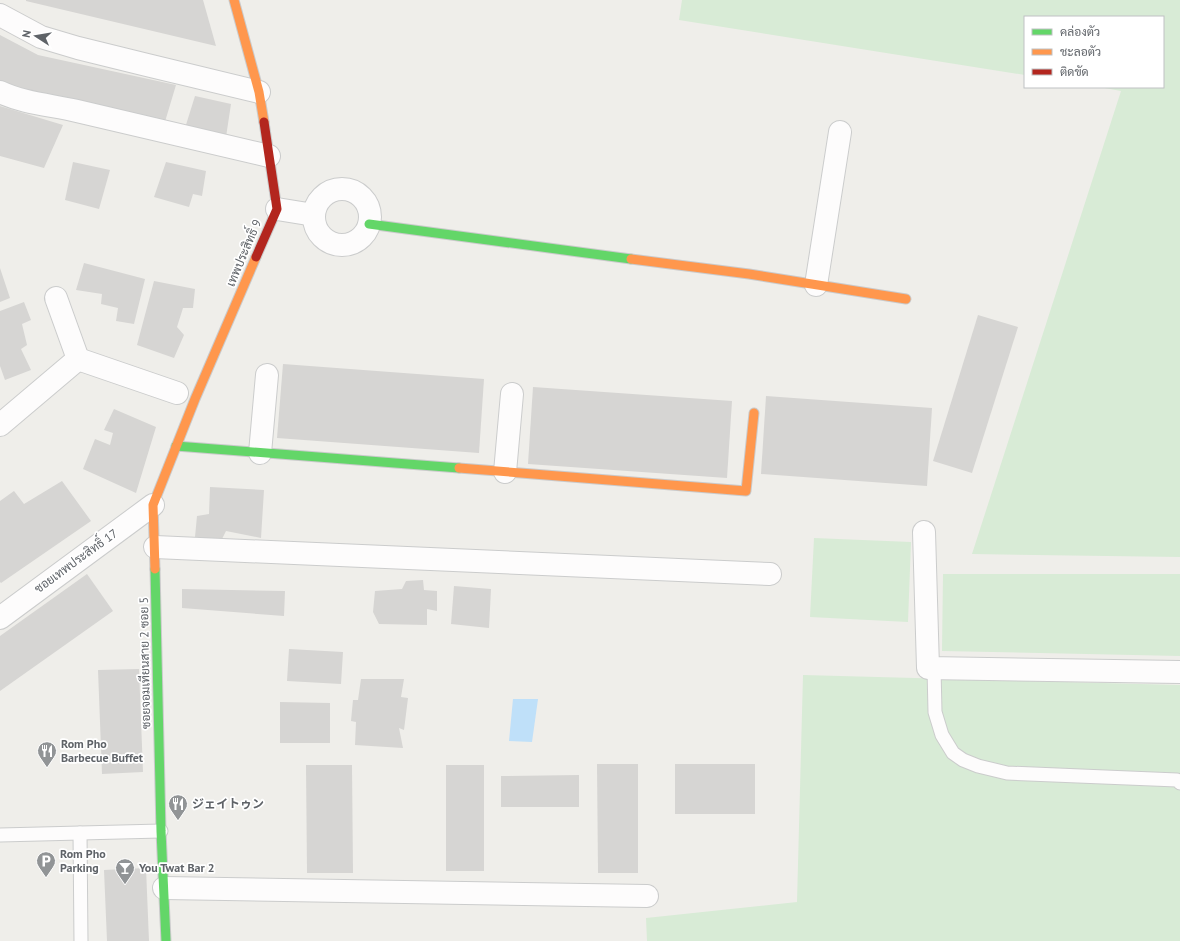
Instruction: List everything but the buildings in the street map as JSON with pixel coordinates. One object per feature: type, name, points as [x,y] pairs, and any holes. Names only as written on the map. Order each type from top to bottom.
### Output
[{"type":"street","points":[[234,0],[259,92],[277,209],[314,215]]},
{"type":"street","points":[[0,15],[41,37],[147,65],[259,92]]},
{"type":"street","points":[[0,92],[22,99],[269,156]]},
{"type":"street","points":[[816,285],[840,132]]},
{"type":"street","points":[[346,189],[355,192],[362,198],[368,206],[370,215],[369,224],[365,233],[351,244],[342,245],[333,244],[319,233],[315,224],[314,215],[316,207],[321,199],[328,193],[346,189]]},
{"type":"street","name":"เทพประสิทธิ์ 9","points":[[153,505],[176,446],[277,209]]},
{"type":"street","points":[[369,224],[741,273],[906,299]]},
{"type":"street","points":[[56,298],[78,359]]},
{"type":"street","points":[[78,359],[177,393]]},
{"type":"street","points":[[0,425],[78,359]]},
{"type":"street","points":[[260,453],[267,375]]},
{"type":"street","points":[[505,472],[512,394]]},
{"type":"street","points":[[176,446],[746,491],[754,413]]},
{"type":"street","name":"ซอยจอมเทียนสาย 2 ซอย 5","points":[[153,505],[161,831],[166,941]]},
{"type":"street","name":"ซอยเทพประสิทธิ์ 17","points":[[0,618],[153,505]]},
{"type":"street","points":[[924,532],[928,668],[1180,672]]},
{"type":"street","points":[[155,547],[770,574]]},
{"type":"street","points":[[164,888],[647,896]]},
{"type":"lane","points":[[934,668],[935,712],[942,735],[953,753],[963,760],[978,766],[1007,773],[1176,780],[1180,783]]},
{"type":"lane","points":[[0,835],[161,831]]},
{"type":"lane","points":[[80,833],[81,941]]},
{"type":"green space","points":[[682,0],[1180,0],[1180,557],[972,554],[1121,91],[1104,88],[1164,88],[1164,16],[1024,16],[1024,75],[679,20]]},
{"type":"green space","points":[[814,538],[911,542],[908,622],[810,617]]},
{"type":"green space","points":[[943,574],[1180,574],[1180,656],[942,651]]},
{"type":"green space","points":[[803,675],[1180,685],[1180,941],[647,941],[646,918],[797,902]]},
{"type":"water","points":[[513,699],[538,699],[532,742],[509,741]]},
{"type":"traffic: fast","points":[[369,224],[631,259]]},
{"type":"traffic: fast","points":[[176,446],[459,468]]},
{"type":"traffic: fast","points":[[155,569],[161,831],[166,941]]},
{"type":"traffic: slow","points":[[234,0],[259,92],[264,122]]},
{"type":"traffic: slow","points":[[155,569],[153,505],[195,399],[256,257]]},
{"type":"traffic: slow","points":[[631,259],[749,274],[906,299]]},
{"type":"traffic: slow","points":[[459,468],[746,491],[754,413]]},
{"type":"traffic: jam","points":[[256,257],[277,209],[264,122]]},
{"type":"place","name":"Rom Pho Barbecue Buffet","points":[[47,768]]},
{"type":"place","name":"ジェイトゥン","points":[[178,821]]},
{"type":"place","name":"Rom Pho Parking","points":[[46,878]]},
{"type":"place","name":"You Twat Bar 2","points":[[125,885]]}]
